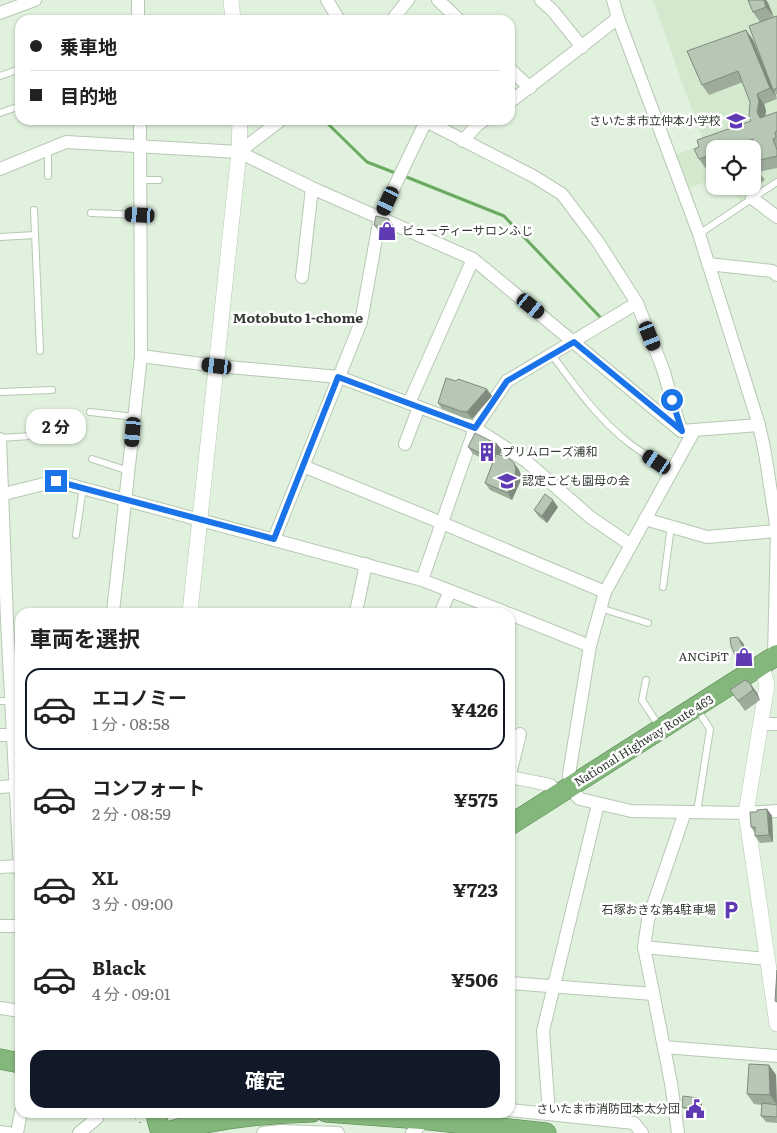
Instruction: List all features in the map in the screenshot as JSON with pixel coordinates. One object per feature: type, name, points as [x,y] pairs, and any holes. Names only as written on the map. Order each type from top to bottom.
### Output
[{"type":"highway","name":"National Highway Route 463","points":[[515,822],[771,660]]},
{"type":"highway","points":[[0,1059],[15,1062]]},
{"type":"highway","points":[[157,1118],[162,1133]]},
{"type":"highway","points":[[162,1133],[170,1118]]},
{"type":"highway","points":[[162,1133],[205,1128],[236,1118]]},
{"type":"highway","points":[[323,1126],[420,1121],[481,1124],[547,1123]]},
{"type":"street","points":[[0,12],[35,0]]},
{"type":"street","points":[[138,0],[138,15]]},
{"type":"street","points":[[231,0],[232,15]]},
{"type":"street","points":[[327,0],[335,15]]},
{"type":"street","points":[[438,0],[454,15]]},
{"type":"street","points":[[541,0],[554,11],[582,47]]},
{"type":"street","points":[[613,0],[618,18],[699,234],[759,424],[771,453],[776,531],[771,660],[746,813],[777,1024]]},
{"type":"street","points":[[515,98],[618,18]]},
{"type":"street","points":[[515,74],[530,88]]},
{"type":"street","points":[[114,608],[141,356],[140,125]]},
{"type":"street","points":[[190,608],[239,152],[240,125]]},
{"type":"street","points":[[239,152],[274,125]]},
{"type":"street","points":[[274,539],[361,322],[380,217],[423,125]]},
{"type":"street","points":[[434,125],[533,176],[562,194],[598,242],[637,303],[688,431],[672,471],[604,592],[590,646],[566,790]]},
{"type":"street","points":[[464,141],[477,125]]},
{"type":"street","points":[[0,169],[66,142],[239,152],[312,188],[473,259],[574,342],[688,431],[759,424]]},
{"type":"street","points":[[302,276],[312,188]]},
{"type":"street","points":[[752,198],[777,217]]},
{"type":"street","points":[[405,444],[414,405],[473,259]]},
{"type":"street","points":[[708,264],[772,271],[777,275]]},
{"type":"street","points":[[422,580],[475,428],[507,381],[637,303]]},
{"type":"street","points":[[141,356],[217,366],[338,377],[475,428],[526,461],[590,517],[631,545]]},
{"type":"street","points":[[0,439],[5,668],[11,706],[15,760]]},
{"type":"street","points":[[303,466],[442,522],[604,592]]},
{"type":"street","points":[[1,495],[56,481],[422,580],[495,608]]},
{"type":"street","points":[[645,519],[707,537],[776,531]]},
{"type":"street","points":[[357,608],[366,564]]},
{"type":"street","points":[[444,608],[450,591]]},
{"type":"street","points":[[515,616],[590,646]]},
{"type":"street","points":[[760,724],[777,724]]},
{"type":"street","points":[[515,755],[520,734]]},
{"type":"street","points":[[0,735],[14,735]]},
{"type":"street","points":[[515,777],[566,790],[580,799],[631,811],[746,813],[777,811]]},
{"type":"street","points":[[0,787],[15,786]]},
{"type":"street","points":[[547,1123],[543,1031],[598,804]]},
{"type":"street","points":[[678,1133],[671,1082],[644,948],[648,920],[691,812]]},
{"type":"street","points":[[0,867],[15,866]]},
{"type":"street","points":[[0,926],[15,926]]},
{"type":"street","points":[[644,948],[767,959]]},
{"type":"street","points":[[515,983],[653,994]]},
{"type":"street","points":[[0,1008],[15,1010]]},
{"type":"street","points":[[664,1047],[777,1056]]},
{"type":"street","points":[[515,1112],[547,1123],[634,1123],[642,1133]]},
{"type":"street","points":[[17,1133],[20,1118]]},
{"type":"street","points":[[79,1133],[97,1118]]},
{"type":"street","points":[[263,1133],[323,1126],[338,1133]]},
{"type":"street","points":[[0,1132],[9,1133]]},
{"type":"lane","points":[[0,76],[15,71]]},
{"type":"lane","points":[[0,113],[15,108]]},
{"type":"lane","points":[[48,150],[48,176]]},
{"type":"lane","points":[[140,180],[159,180]]},
{"type":"lane","points":[[699,234],[777,182]]},
{"type":"lane","points":[[34,210],[40,351]]},
{"type":"lane","points":[[91,213],[140,215]]},
{"type":"lane","points":[[0,237],[35,235]]},
{"type":"lane","points":[[552,355],[607,423],[629,443],[672,471]]},
{"type":"lane","points":[[0,392],[52,390]]},
{"type":"lane","points":[[90,412],[135,417]]},
{"type":"lane","points":[[0,439],[46,435]]},
{"type":"lane","points":[[92,458],[129,471]]},
{"type":"lane","points":[[76,535],[83,488]]},
{"type":"lane","points":[[663,587],[671,526]]},
{"type":"lane","points":[[600,608],[648,623]]},
{"type":"lane","points":[[646,680],[642,700],[662,730]]},
{"type":"lane","points":[[691,812],[710,729],[696,708]]},
{"type":"path","points":[[127,1118],[144,1127]]},
{"type":"shaded area","name":"さいたま市立仲本小学校","points":[[653,0],[777,0],[777,178],[761,189],[761,140],[706,140],[706,182],[688,188],[675,155],[704,144]]},
{"type":"shaded area","name":"さいたま市立仲本小学校","points":[[736,195],[753,195],[741,203]]},
{"type":"building","points":[[748,0],[764,0],[766,7],[753,12]]},
{"type":"building","points":[[777,16],[777,88],[773,90],[749,26]]},
{"type":"building","points":[[746,30],[770,88],[757,94],[759,101],[757,112],[760,118],[777,112],[777,131],[775,132],[776,137],[773,139],[777,156],[761,160],[761,140],[706,140],[706,156],[699,159],[694,149],[699,147],[697,140],[751,121],[749,116],[750,102],[738,71],[702,85],[687,51]]},
{"type":"building","points":[[376,216],[389,219],[386,228],[374,225]]},
{"type":"building","points":[[446,378],[456,381],[458,379],[487,389],[467,412],[460,411],[438,403]]},
{"type":"building","points":[[475,433],[497,444],[490,458],[468,447]]},
{"type":"building","points":[[496,454],[507,457],[514,463],[516,469],[508,493],[485,483]]},
{"type":"building","points":[[545,494],[553,500],[542,516],[534,510]]},
{"type":"building","points":[[738,637],[745,651],[735,655],[730,638]]},
{"type":"building","points":[[745,680],[750,683],[753,690],[738,701],[730,690]]},
{"type":"building","points":[[767,809],[769,835],[755,836],[755,827],[751,827],[750,812]]},
{"type":"building","points":[[777,970],[777,1002],[775,1001]]},
{"type":"building","points":[[749,1064],[769,1065],[770,1095],[747,1094]]},
{"type":"building","points":[[683,1096],[698,1098],[697,1109],[682,1107]]},
{"type":"building","points":[[762,1103],[777,1105],[777,1117],[761,1116]]},
{"type":"waterway","points":[[329,125],[367,162],[398,174]]},
{"type":"waterway","points":[[404,176],[504,216],[600,317]]},
{"type":"place","name":"さいたま市立仲本小学校","points":[[736,121]]},
{"type":"place","name":"ビューティーサロンふじ","points":[[387,231]]},
{"type":"place","name":"プリムローズ浦和","points":[[487,452]]},
{"type":"place","name":"認定こども園母の会","points":[[507,481]]},
{"type":"place","name":"ANCiPiT","points":[[744,657]]},
{"type":"place","name":"石塚おきな第4駐車場","points":[[731,910]]},
{"type":"place","name":"さいたま市消防団本太分団","points":[[695,1109]]},
{"type":"district","name":"Motobuto 1-chome","points":[[298,318]]},
{"type":"route","points":[[56,481],[274,539],[338,377],[475,428],[507,381],[574,342],[682,431],[672,400]]}]
